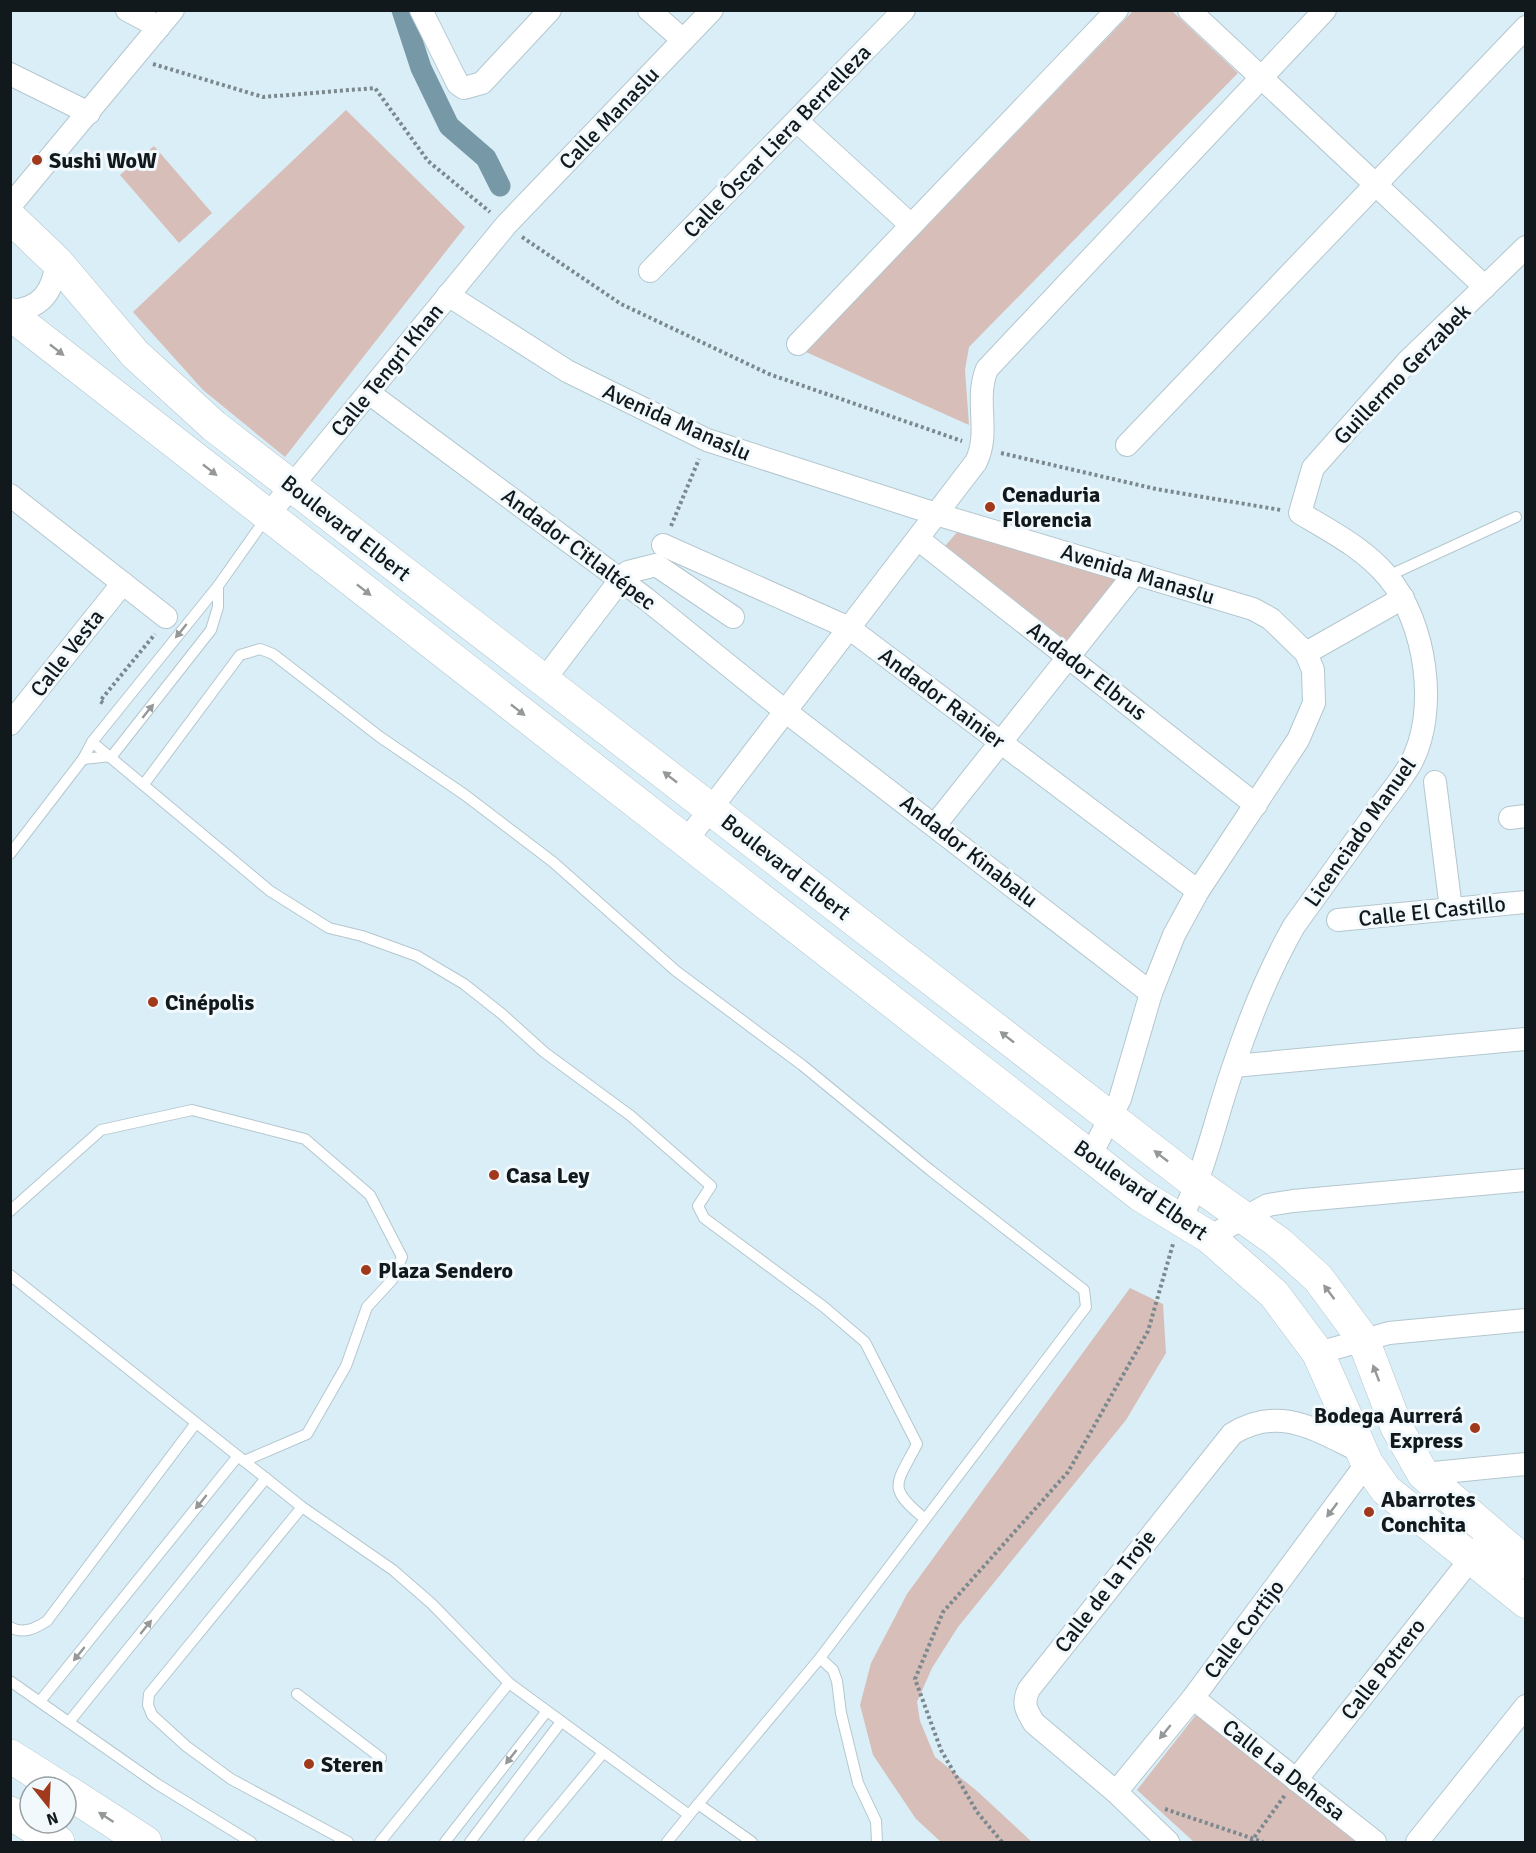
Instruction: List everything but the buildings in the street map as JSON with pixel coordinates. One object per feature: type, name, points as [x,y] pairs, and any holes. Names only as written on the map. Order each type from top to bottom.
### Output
[{"type":"main road","points":[[10,1756],[40,1775]]},
{"type":"main road","points":[[78,1799],[145,1842]]},
{"type":"main road","points":[[10,1813],[58,1842]]},
{"type":"street","points":[[10,206],[166,19],[127,10]]},
{"type":"street","points":[[422,10],[458,84],[464,88],[482,83],[550,10]]},
{"type":"street","points":[[649,10],[683,40]]},
{"type":"street","name":"Calle Manaslu","points":[[506,225],[712,10]]},
{"type":"street","name":"Calle Óscar Liera Berrelleza","points":[[650,271],[904,10]]},
{"type":"street","points":[[798,344],[1117,10]]},
{"type":"street","points":[[1189,10],[1485,287]]},
{"type":"street","points":[[983,448],[980,396],[987,369],[1325,10]]},
{"type":"street","points":[[1127,445],[1377,186],[1526,27]]},
{"type":"street","points":[[10,74],[89,113]]},
{"type":"street","points":[[797,122],[911,225]]},
{"type":"street","name":"Boulevard Elbert","points":[[10,217],[57,262],[135,354],[168,386],[291,485],[1312,1271],[1363,1339],[1397,1428],[1423,1474],[1526,1563]]},
{"type":"street","name":"Calle Tengri Khan","points":[[268,515],[506,225]]},
{"type":"street","name":"Guillermo Gerzabek","points":[[1300,513],[1313,468],[1407,362],[1526,248]]},
{"type":"street","points":[[10,312],[30,308],[47,297],[55,276],[57,262]]},
{"type":"street","name":"Avenida Manaslu","points":[[448,295],[567,371],[707,440],[936,514],[1253,609],[1271,618],[1306,653]]},
{"type":"street","name":"Boulevard Elbert","points":[[10,312],[1140,1195],[1209,1237],[1274,1294],[1318,1353],[1365,1457],[1386,1490],[1526,1602]]},
{"type":"street","name":"Andador Citlaltépec","points":[[369,393],[621,579],[785,711]]},
{"type":"street","name":"Boulevard Elbert","points":[[686,841],[976,462],[983,448]]},
{"type":"street","points":[[12,498],[166,616]]},
{"type":"street","name":"Licenciado Manuel","points":[[1180,1221],[1198,1185],[1234,1066],[1257,1003],[1294,926],[1411,764],[1425,722],[1426,692],[1415,628],[1403,598],[1388,576],[1354,545],[1300,513]]},
{"type":"street","name":"Andador Elbrus","points":[[918,538],[1256,804]]},
{"type":"street","name":"Andador Rainier","points":[[663,544],[849,628],[1198,891]]},
{"type":"street","points":[[544,680],[628,572],[656,565],[733,617]]},
{"type":"street","points":[[935,825],[1135,573]]},
{"type":"street","name":"Calle Vesta","points":[[10,724],[123,583]]},
{"type":"street","points":[[1090,1156],[1120,1099],[1151,993],[1174,935],[1198,891],[1298,740],[1314,703],[1313,670],[1306,653],[1403,598]]},
{"type":"street","name":"Andador Kinabalu","points":[[785,711],[1151,993]]},
{"type":"street","points":[[1435,782],[1451,909]]},
{"type":"street","name":"Calle El Castillo","points":[[1338,920],[1526,902]]},
{"type":"street","points":[[1234,1066],[1526,1039]]},
{"type":"street","points":[[1209,1237],[1268,1205],[1526,1180]]},
{"type":"street","points":[[1318,1353],[1389,1333],[1526,1320]]},
{"type":"street","name":"Calle de la Troje","points":[[1168,1842],[1116,1792],[1034,1723],[1026,1710],[1024,1698],[1232,1434],[1259,1421],[1290,1420],[1365,1457]]},
{"type":"street","name":"Calle Cortijo","points":[[1116,1792],[1193,1698],[1365,1457]]},
{"type":"street","points":[[1423,1474],[1526,1464]]},
{"type":"street","name":"Calle Potrero","points":[[1296,1780],[1491,1533]]},
{"type":"street","name":"Calle La Dehesa","points":[[1193,1698],[1375,1842]]},
{"type":"street","points":[[1417,1842],[1526,1706]]},
{"type":"lane","points":[[10,854],[83,759],[92,742],[218,586],[268,515]]},
{"type":"lane","points":[[1388,576],[1516,517]]},
{"type":"lane","points":[[83,759],[112,756],[212,630],[218,607],[218,586]]},
{"type":"lane","points":[[144,784],[240,655],[260,649],[273,654],[380,737],[465,795],[546,856],[676,971],[802,1065],[930,1170],[1084,1290],[1086,1307],[820,1658],[667,1842]]},
{"type":"lane","points":[[92,742],[112,756],[270,891],[329,928],[417,956],[464,984],[544,1052],[631,1116],[711,1186],[698,1206],[704,1218],[824,1307],[865,1342],[917,1444],[897,1483],[898,1492],[925,1519]]},
{"type":"lane","points":[[10,1212],[101,1131],[192,1110],[305,1139],[370,1195],[402,1257],[392,1280],[367,1307],[346,1366],[307,1434],[241,1458],[41,1700]]},
{"type":"lane","points":[[10,1275],[74,1322],[116,1360],[302,1507],[393,1570],[432,1604],[509,1683],[689,1815]]},
{"type":"lane","points":[[10,1627],[16,1631],[26,1631],[47,1621],[196,1423]]},
{"type":"lane","points":[[69,1722],[266,1478]]},
{"type":"lane","points":[[302,1507],[149,1694],[148,1705],[161,1726],[231,1779],[348,1842]]},
{"type":"lane","points":[[820,1658],[833,1670],[837,1681],[841,1713],[858,1783],[876,1821],[877,1842]]},
{"type":"lane","points":[[10,1681],[41,1700],[157,1784],[251,1842]]},
{"type":"lane","points":[[381,1842],[509,1683]]},
{"type":"lane","points":[[297,1694],[381,1758]]},
{"type":"lane","points":[[445,1842],[547,1711]]},
{"type":"lane","points":[[470,1842],[561,1722]]},
{"type":"lane","points":[[529,1842],[603,1753]]},
{"type":"lane","points":[[698,1804],[752,1842]]},
{"type":"path","points":[[135,58],[263,97],[375,88],[428,161],[506,225],[563,267],[621,304],[769,374],[983,448],[1156,489],[1300,513]]},
{"type":"path","points":[[663,544],[707,440]]},
{"type":"path","points":[[103,703],[100,701],[168,618],[166,616]]},
{"type":"path","points":[[1002,1842],[977,1812],[941,1750],[915,1679],[943,1612],[1068,1472],[1148,1331],[1180,1221]]},
{"type":"path","points":[[1252,1841],[1296,1780]]},
{"type":"path","points":[[1158,1806],[1252,1841],[1263,1842]]},
{"type":"shaded area","points":[[1133,11],[1172,11],[1238,73],[969,347],[965,370],[969,425],[806,352]]},
{"type":"shaded area","points":[[346,110],[465,227],[285,457],[203,390],[133,312]]},
{"type":"shaded area","points":[[154,146],[212,213],[179,243],[120,175]]},
{"type":"shaded area","points":[[960,529],[1129,583],[1076,648],[945,546]]},
{"type":"shaded area","points":[[1130,1288],[1163,1304],[1166,1353],[1126,1420],[958,1627],[932,1668],[917,1702],[920,1721],[935,1757],[977,1791],[1032,1842],[941,1842],[916,1819],[873,1755],[860,1705],[871,1663],[907,1594]]},
{"type":"shaded area","points":[[1199,1711],[1367,1842],[1194,1842],[1137,1790]]},
{"type":"waterway","points":[[402,10],[421,68],[449,126],[486,158],[500,186]]},
{"type":"place","name":"Sushi WoW","points":[[37,160]]},
{"type":"place","name":"Cenaduria Florencia","points":[[990,507]]},
{"type":"place","name":"Cinépolis","points":[[153,1002]]},
{"type":"place","name":"Casa Ley","points":[[494,1175]]},
{"type":"place","name":"Plaza Sendero","points":[[366,1270]]},
{"type":"place","name":"Bodega Aurrerá Express","points":[[1475,1428]]},
{"type":"place","name":"Abarrotes Conchita","points":[[1369,1512]]},
{"type":"place","name":"Steren","points":[[309,1764]]}]
